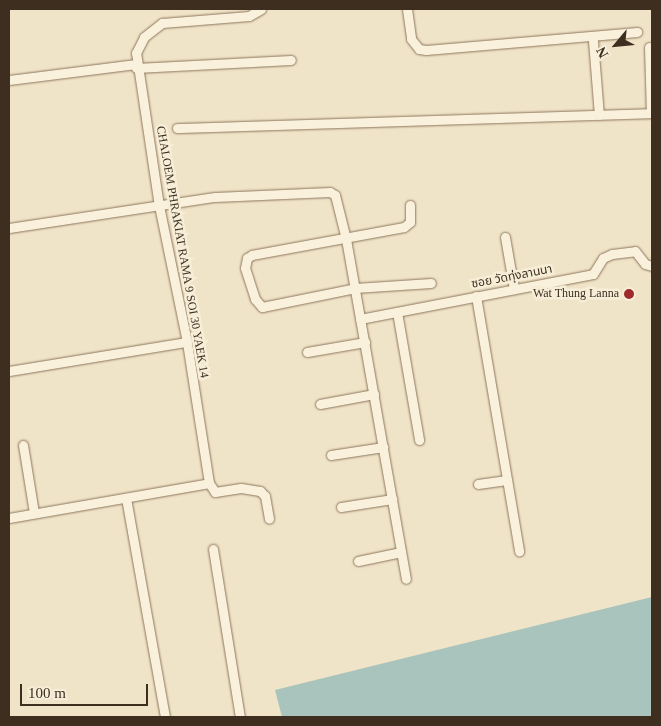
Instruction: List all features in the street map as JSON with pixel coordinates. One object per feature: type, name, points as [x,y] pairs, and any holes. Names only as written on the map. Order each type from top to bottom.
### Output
[{"type":"street","name":"CHALOEM PHRAKIAT RAMA 9 SOI 30 YAEK 14","points":[[209,483],[187,342],[159,206],[136,66],[138,47],[162,23],[249,16],[261,9]]},
{"type":"street","points":[[407,9],[411,39],[419,49],[426,50],[637,32]]},
{"type":"street","points":[[593,41],[599,115]]},
{"type":"street","points":[[177,128],[652,113],[649,46]]},
{"type":"street","points":[[9,80],[136,66],[291,60]]},
{"type":"street","points":[[9,228],[215,196],[330,192],[337,198],[365,342],[406,579]]},
{"type":"street","points":[[410,204],[410,222],[404,227],[252,256],[247,258],[245,268],[255,299],[262,307],[355,288],[431,283]]},
{"type":"street","points":[[505,237],[514,289]]},
{"type":"street","name":"ซอย วัดทุ่งลานนา","points":[[360,318],[593,274],[603,258],[612,254],[637,252],[645,264],[652,266]]},
{"type":"street","points":[[476,296],[519,551]]},
{"type":"street","points":[[397,312],[418,440]]},
{"type":"street","points":[[9,371],[187,342]]},
{"type":"street","points":[[307,352],[365,342]]},
{"type":"street","points":[[320,404],[374,394]]},
{"type":"street","points":[[23,445],[34,513]]},
{"type":"street","points":[[331,455],[383,447]]},
{"type":"street","points":[[478,484],[507,480]]},
{"type":"street","points":[[9,518],[209,483],[215,492],[241,488],[260,491],[265,496],[268,519]]},
{"type":"street","points":[[126,498],[165,717]]},
{"type":"street","points":[[341,507],[392,499]]},
{"type":"street","points":[[213,549],[240,717]]},
{"type":"street","points":[[358,561],[401,552]]},
{"type":"water","points":[[652,597],[652,717],[282,717],[275,690]]},
{"type":"place","name":"Wat Thung Lanna","points":[[629,294]]}]
